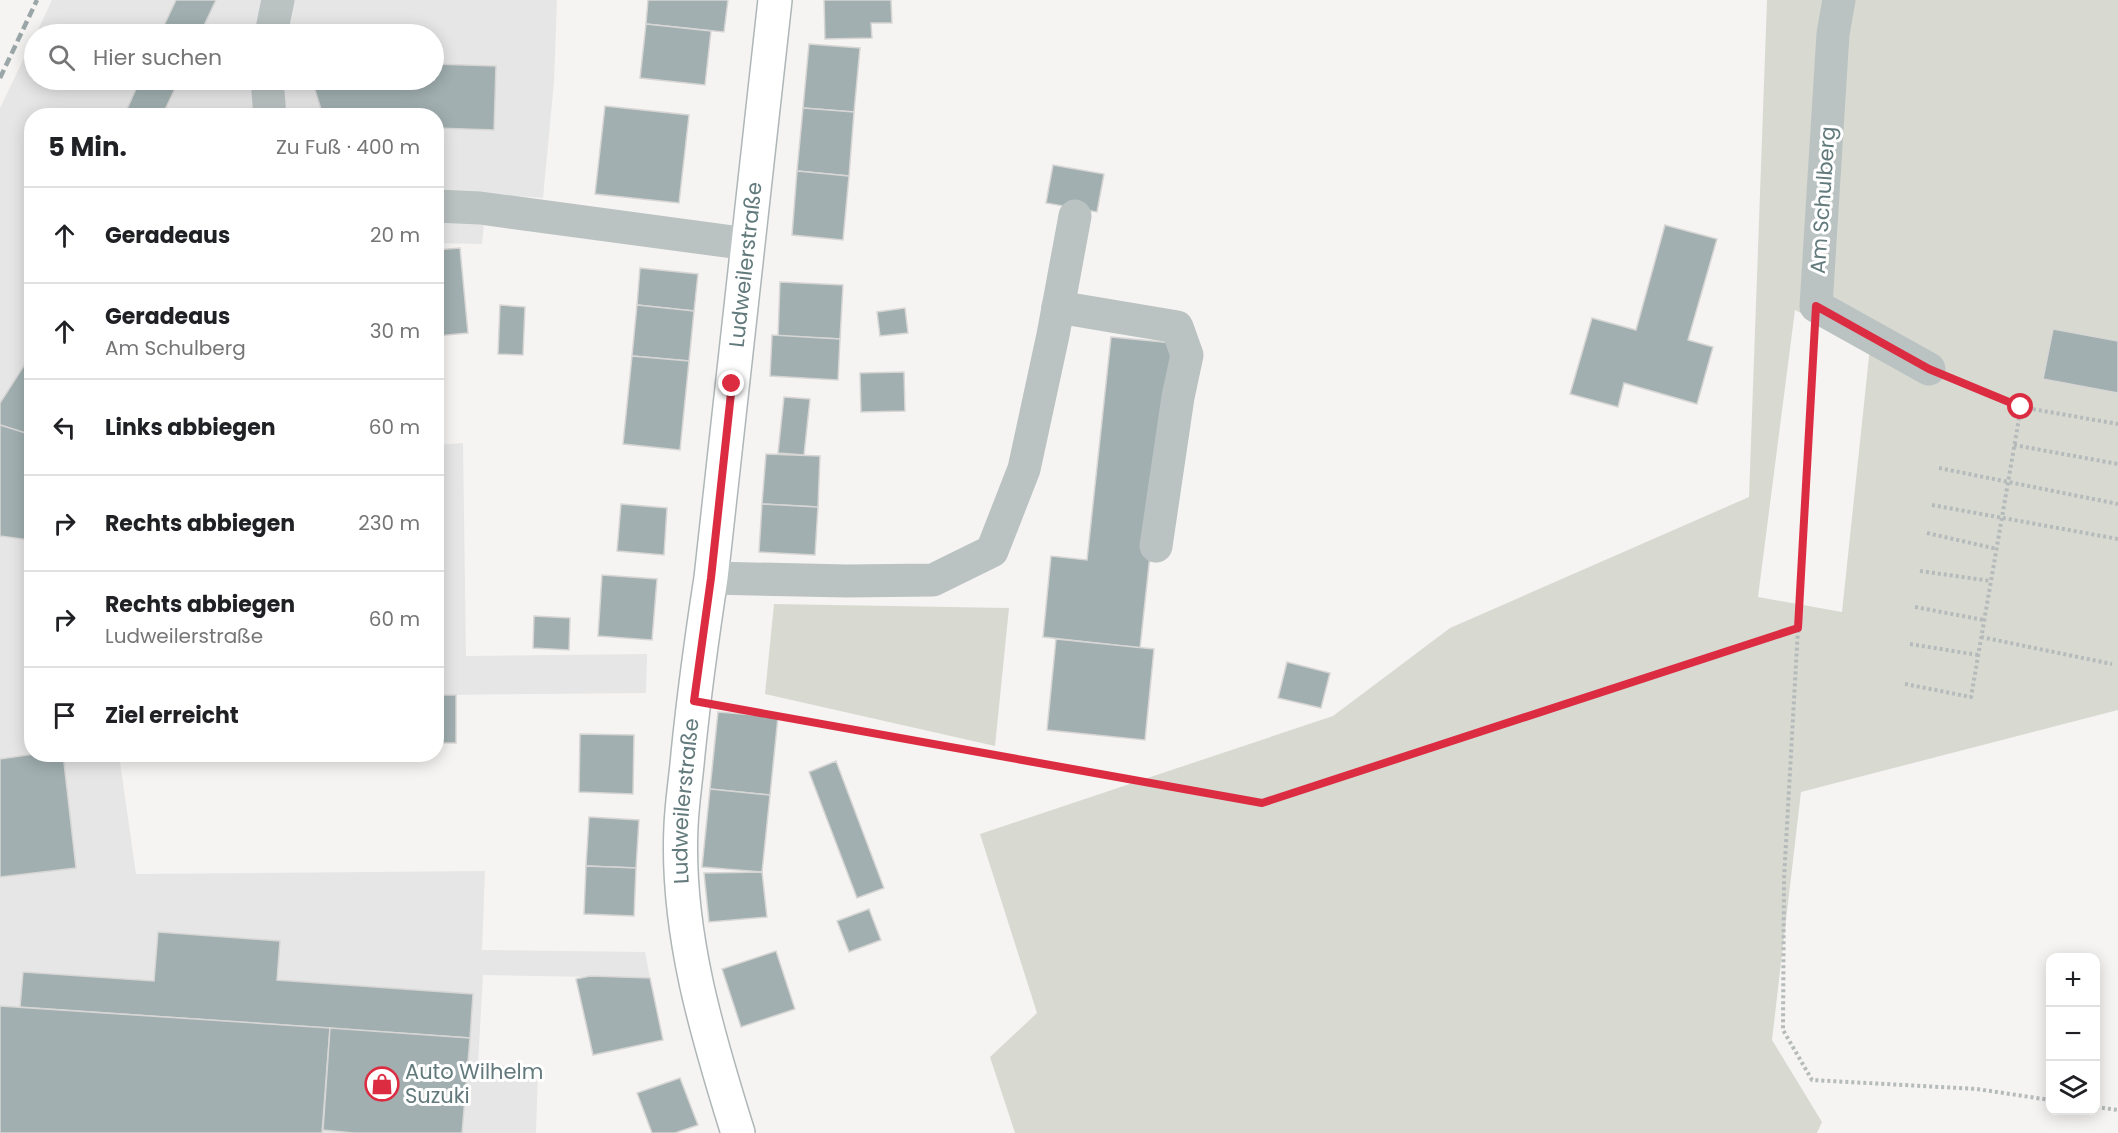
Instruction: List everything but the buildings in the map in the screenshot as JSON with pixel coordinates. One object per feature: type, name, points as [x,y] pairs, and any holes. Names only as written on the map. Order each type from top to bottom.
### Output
[{"type":"main road","name":"Ludweilerstraße","points":[[738,1133],[717,1064],[693,969],[685,908],[681,826],[775,0]]},
{"type":"street","points":[[273,24],[278,0]]},
{"type":"street","name":"Am Schulberg","points":[[1816,306],[1833,34],[1839,0]]},
{"type":"street","points":[[268,90],[269,108]]},
{"type":"street","points":[[444,206],[480,208],[748,244]]},
{"type":"street","points":[[711,578],[933,580],[992,551],[1024,469],[1075,216]]},
{"type":"street","points":[[1816,306],[1929,369]]},
{"type":"street","points":[[1058,307],[1177,327],[1187,355],[1178,397],[1156,546]]},
{"type":"path","points":[[1816,306],[1784,879],[1783,1030],[1812,1080],[1977,1089],[2046,1099]]},
{"type":"path","points":[[1929,369],[2021,407],[2118,424]]},
{"type":"path","points":[[1905,684],[1971,697],[2021,407]]},
{"type":"path","points":[[2014,445],[2118,464]]},
{"type":"path","points":[[1939,468],[2118,504]]},
{"type":"path","points":[[1932,505],[2118,539]]},
{"type":"path","points":[[1927,533],[1996,549]]},
{"type":"path","points":[[1920,571],[1991,581]]},
{"type":"path","points":[[1915,608],[1984,620]]},
{"type":"path","points":[[694,701],[1262,803],[1798,628]]},
{"type":"path","points":[[1982,637],[2112,664]]},
{"type":"path","points":[[1910,644],[1978,655]]},
{"type":"path","points":[[2100,1108],[2118,1110]]},
{"type":"shaded area","points":[[52,0],[557,0],[554,82],[543,198],[487,194],[482,244],[444,243],[444,108],[24,108],[24,762],[120,762],[136,874],[485,871],[482,950],[645,952],[650,978],[483,975],[478,1064],[538,1067],[536,1133],[0,1133],[0,108],[24,58],[24,90],[444,90],[444,24],[41,24]]},
{"type":"shaded area","points":[[1767,0],[2118,0],[2118,710],[1801,792],[1772,1040],[1822,1122],[1817,1133],[1015,1133],[990,1057],[1037,1013],[980,834],[1333,716],[1450,628],[1749,497]],"holes":[[[1795,310],[1870,347],[1842,612],[1758,597]]]},
{"type":"shaded area","points":[[463,443],[466,656],[647,654],[646,693],[444,695],[444,444]]},
{"type":"shaded area","points":[[774,604],[1009,608],[995,746],[765,694]]},
{"type":"railway","points":[[26,24],[37,0]]},
{"type":"railway","points":[[0,78],[24,27]]},
{"type":"place","name":"Auto Wilhelm Suzuki","points":[[382,1084]]},
{"type":"route","points":[[732,384],[711,578],[694,701],[1262,803],[1798,628],[1816,306],[1929,369],[2021,407]]}]
